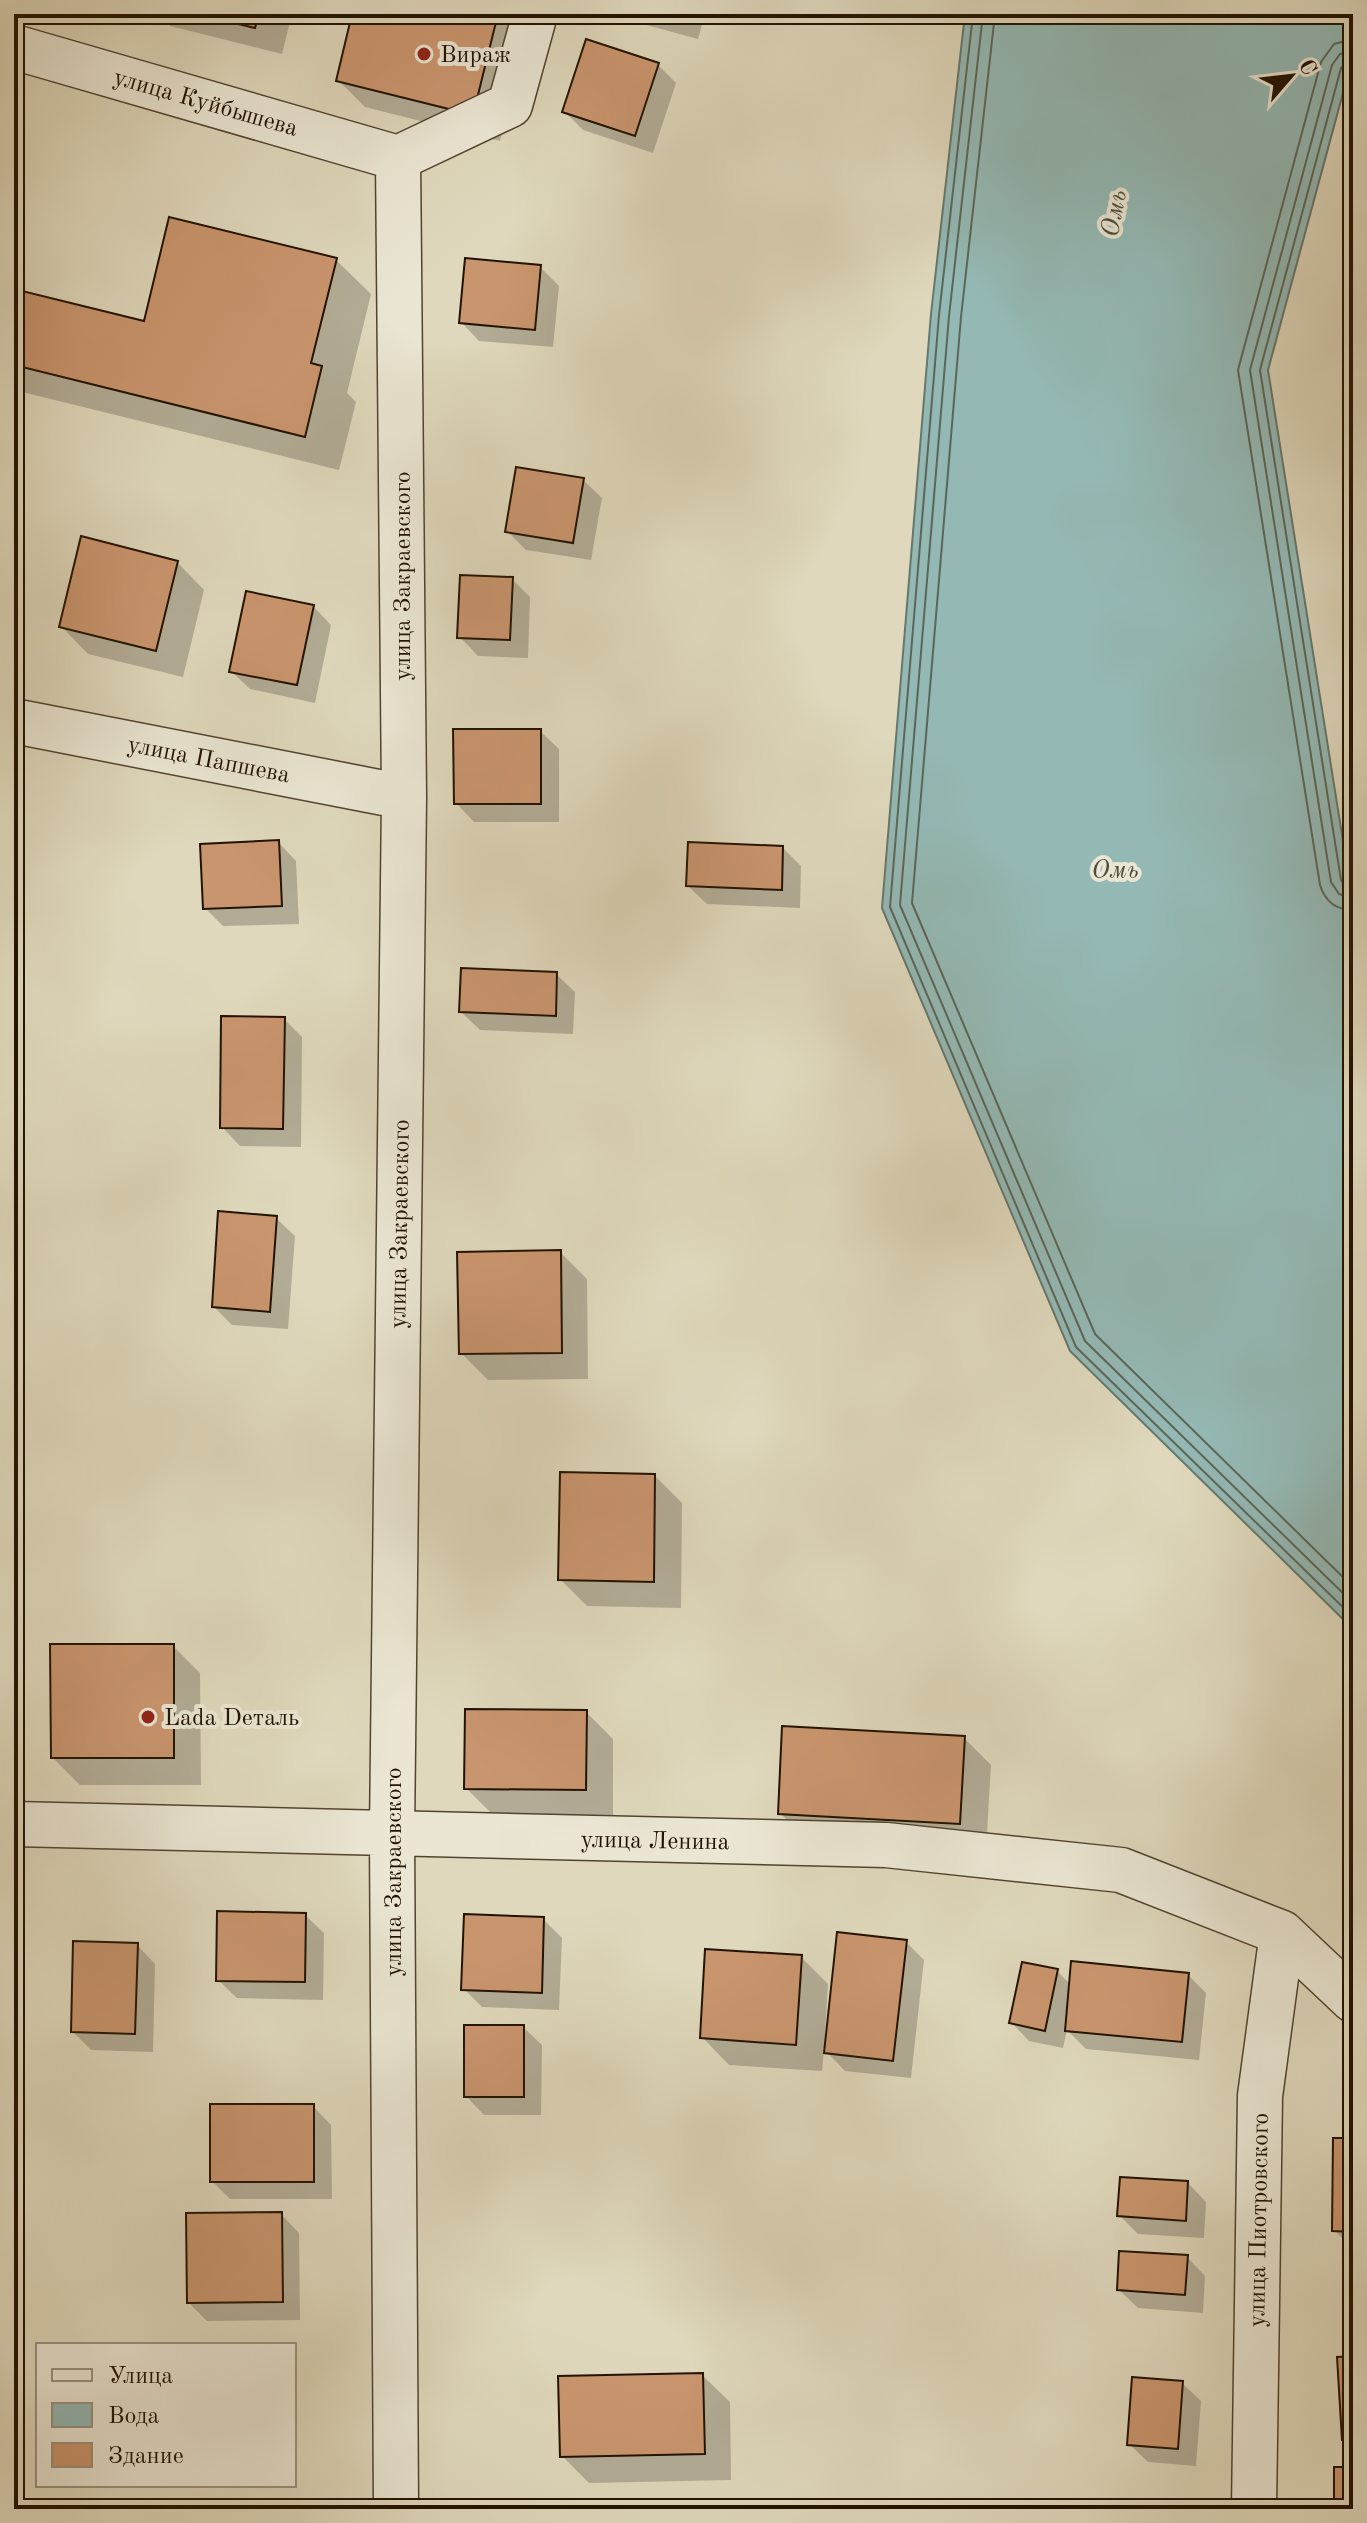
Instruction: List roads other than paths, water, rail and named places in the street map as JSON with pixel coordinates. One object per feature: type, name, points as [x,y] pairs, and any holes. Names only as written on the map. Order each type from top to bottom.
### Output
[{"type":"street","points":[[398,158],[510,105],[535,14]]},
{"type":"street","name":"улица Куйбышева","points":[[14,47],[398,158]]},
{"type":"street","name":"улица Закраевского","points":[[396,2509],[392,1834],[404,797],[398,158]]},
{"type":"street","name":"улица Папшева","points":[[14,721],[404,797]]},
{"type":"street","name":"улица Ленина","points":[[14,1824],[886,1845],[1121,1870],[1282,1933]]},
{"type":"street","points":[[1282,1933],[1353,2000]]},
{"type":"street","name":"улица Пиотровского","points":[[1254,2509],[1260,2096],[1282,1933]]},
{"type":"water","name":"Омь","points":[[965,14],[1353,14],[1353,56],[1268,370],[1353,904],[1353,1629],[1070,1351],[882,908],[931,314]]},
{"type":"place","name":"Вираж","points":[[424,54]]},
{"type":"place","name":"Lada Dеталь","points":[[148,1717]]}]
